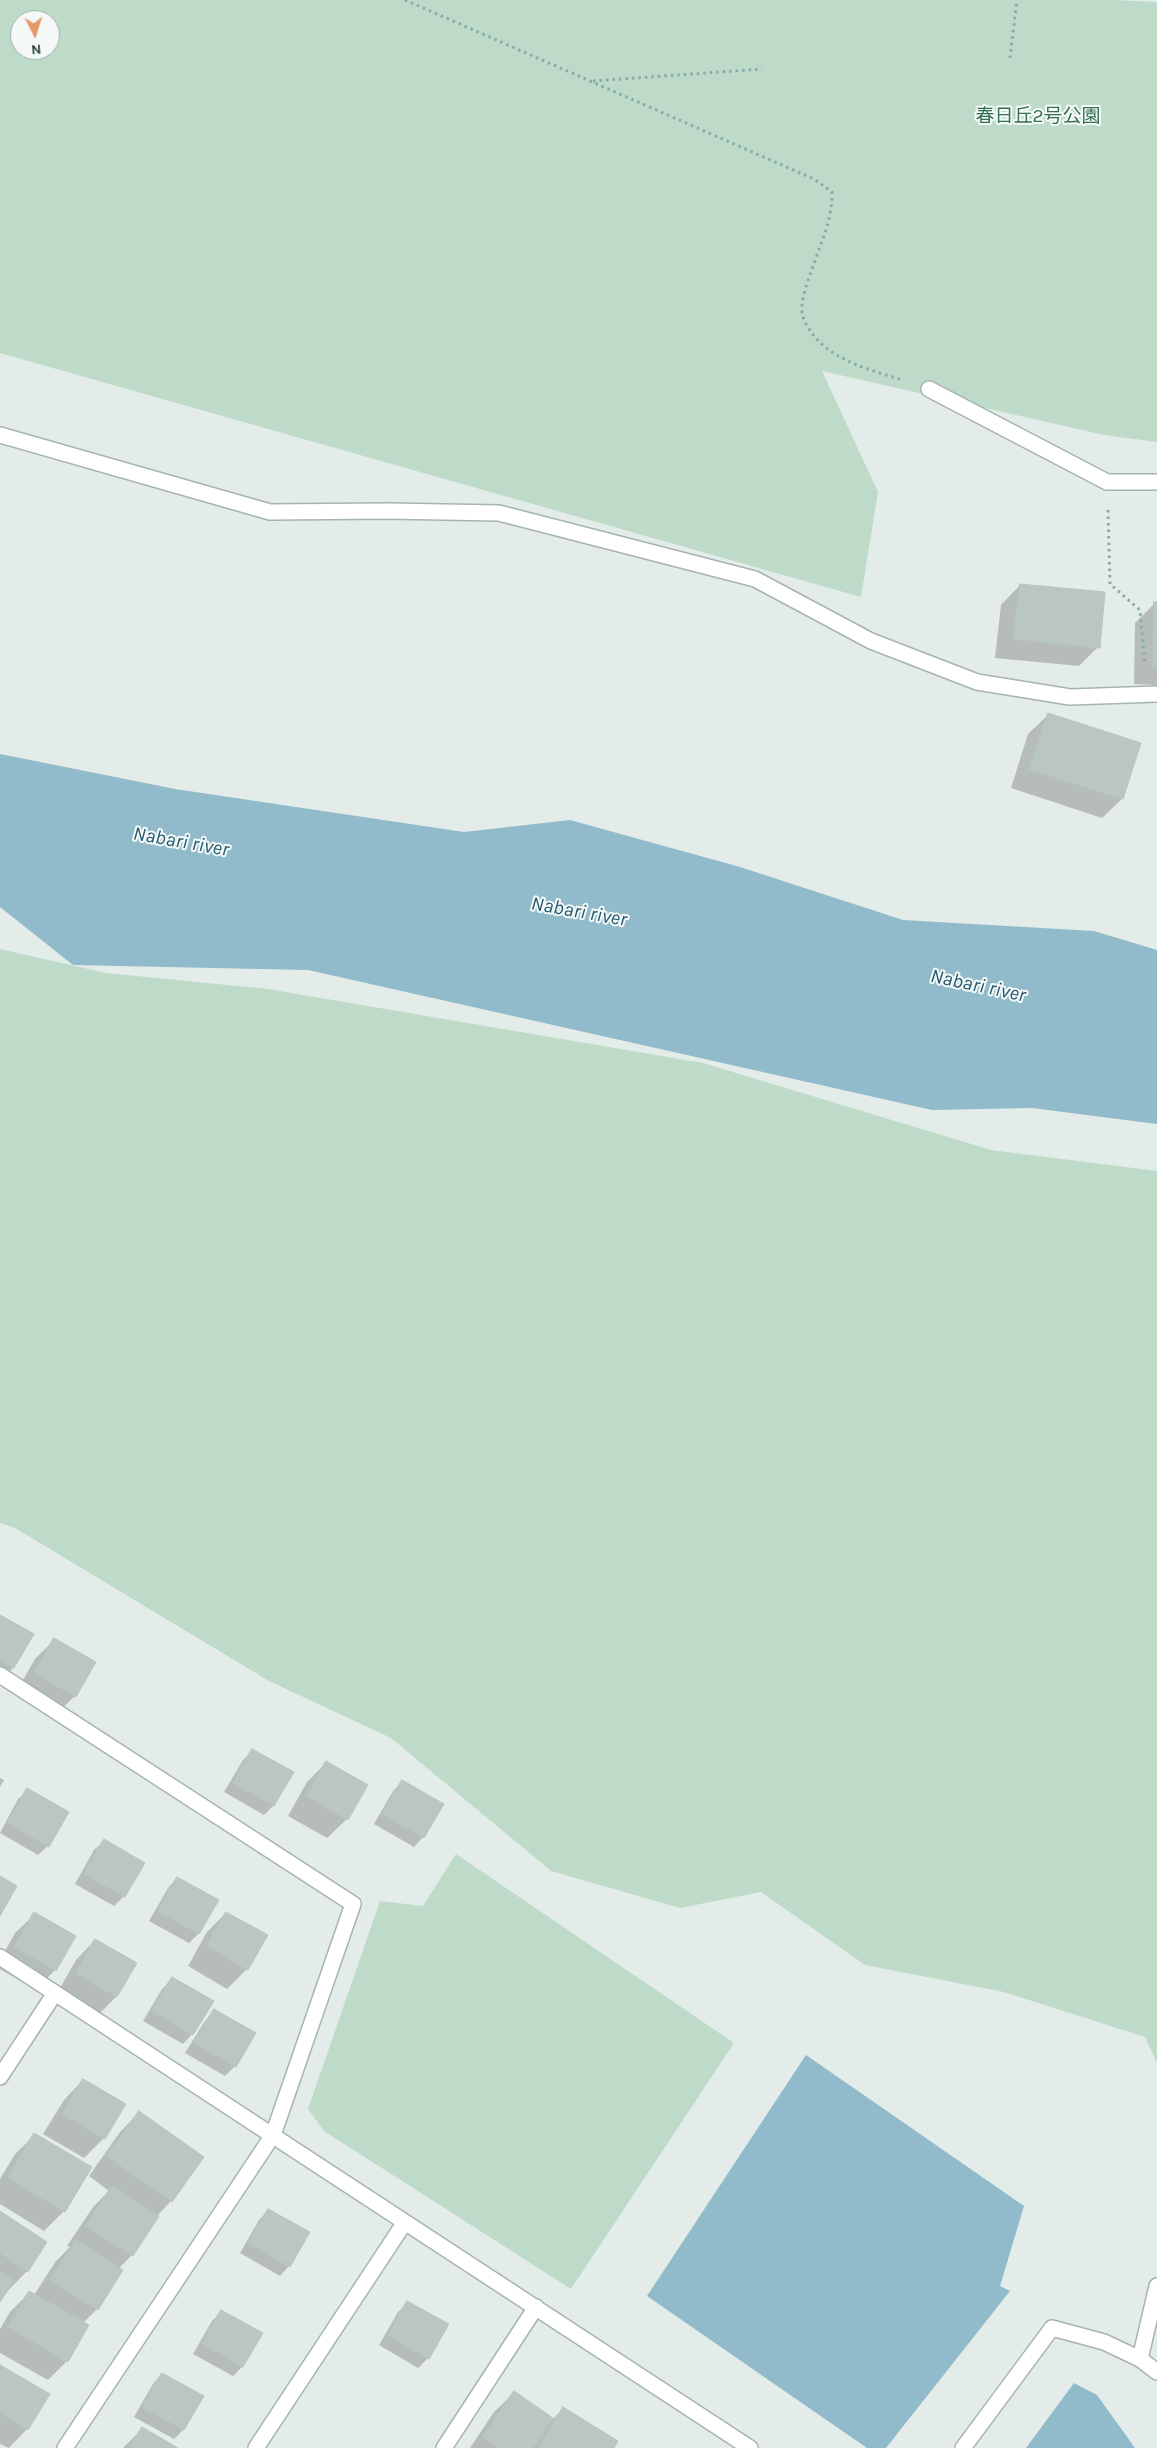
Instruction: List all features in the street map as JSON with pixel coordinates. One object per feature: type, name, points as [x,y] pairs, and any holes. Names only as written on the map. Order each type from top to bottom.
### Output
[{"type":"street","points":[[930,389],[1107,482],[1157,482]]},
{"type":"street","points":[[0,435],[270,512],[388,511],[499,513],[755,580],[872,641],[977,682],[1070,697],[1152,695]]},
{"type":"street","points":[[0,1675],[353,1904],[272,2136],[65,2448]]},
{"type":"street","points":[[0,1957],[750,2448]]},
{"type":"street","points":[[0,2077],[55,1993]]},
{"type":"street","points":[[256,2448],[405,2222]]},
{"type":"street","points":[[1140,2359],[1157,2286]]},
{"type":"street","points":[[444,2448],[536,2308]]},
{"type":"street","points":[[963,2448],[1052,2328],[1104,2342],[1140,2359],[1157,2372]]},
{"type":"path","points":[[405,0],[814,179],[832,192],[832,213],[804,292],[803,316],[823,348],[870,370],[930,389]]},
{"type":"path","points":[[1010,58],[1017,0]]},
{"type":"path","points":[[591,81],[762,69]]},
{"type":"path","points":[[1107,482],[1110,584],[1140,610],[1152,695]]},
{"type":"green space","name":"春日丘2号公園","points":[[0,0],[1114,0],[1157,2],[1157,442],[1104,435],[822,371],[878,492],[861,597],[0,353]]},
{"type":"green space","points":[[0,949],[106,973],[268,989],[703,1063],[991,1150],[1157,1171],[1157,2063],[1145,2037],[1004,1992],[865,1965],[761,1892],[680,1908],[551,1871],[391,1738],[269,1681],[15,1528],[0,1523]]},
{"type":"green space","points":[[456,1854],[734,2043],[571,2289],[324,2131],[308,2109],[380,1901],[423,1906]]},
{"type":"water","name":"Nabari river","points":[[0,754],[175,789],[464,832],[570,820],[740,867],[903,920],[1094,931],[1157,950],[1157,1124],[1032,1108],[932,1110],[308,970],[73,965],[0,907]]},
{"type":"water","points":[[806,2055],[1024,2206],[1000,2286],[1010,2291],[886,2448],[867,2448],[647,2296]]},
{"type":"water","points":[[1074,2383],[1097,2395],[1135,2448],[1026,2448]]},
{"type":"building","points":[[1020,584],[1105,592],[1100,648],[1014,639]]},
{"type":"building","points":[[1154,602],[1157,602],[1157,666],[1153,666]]},
{"type":"building","points":[[1048,713],[1141,743],[1123,799],[1029,769]]},
{"type":"building","points":[[0,1615],[34,1634],[14,1668],[0,1660]]},
{"type":"building","points":[[54,1638],[96,1662],[76,1697],[34,1673]]},
{"type":"building","points":[[252,1749],[294,1772],[274,1806],[233,1783]]},
{"type":"building","points":[[326,1761],[368,1785],[348,1820],[306,1796]]},
{"type":"building","points":[[402,1780],[444,1804],[424,1838],[382,1814]]},
{"type":"building","points":[[27,1788],[69,1812],[49,1847],[8,1823]]},
{"type":"building","points":[[104,1839],[145,1863],[125,1897],[84,1874]]},
{"type":"building","points":[[0,1876],[17,1886],[0,1916]]},
{"type":"building","points":[[177,1877],[219,1900],[199,1934],[158,1911]]},
{"type":"building","points":[[34,1912],[76,1936],[56,1971],[15,1947]]},
{"type":"building","points":[[226,1912],[268,1935],[248,1970],[207,1946]]},
{"type":"building","points":[[95,1939],[137,1963],[117,1997],[76,1973]]},
{"type":"building","points":[[172,1977],[214,2001],[193,2035],[152,2011]]},
{"type":"building","points":[[214,2009],[256,2033],[236,2067],[194,2043]]},
{"type":"building","points":[[83,2079],[126,2104],[105,2139],[62,2114]]},
{"type":"building","points":[[139,2111],[204,2157],[172,2202],[107,2156]]},
{"type":"building","points":[[34,2133],[92,2167],[65,2212],[8,2178]]},
{"type":"building","points":[[112,2186],[159,2216],[133,2256],[86,2226]]},
{"type":"building","points":[[268,2209],[310,2232],[290,2267],[248,2243]]},
{"type":"building","points":[[0,2211],[47,2242],[28,2272],[0,2253]]},
{"type":"building","points":[[76,2240],[123,2270],[98,2310],[50,2280]]},
{"type":"building","points":[[0,2272],[14,2281],[0,2302]]},
{"type":"building","points":[[29,2291],[89,2325],[68,2362],[8,2327]]},
{"type":"building","points":[[407,2301],[449,2324],[429,2359],[388,2335]]},
{"type":"building","points":[[221,2310],[263,2333],[243,2367],[202,2344]]},
{"type":"building","points":[[0,2365],[50,2394],[28,2430],[0,2413]]},
{"type":"building","points":[[162,2373],[204,2396],[184,2430],[142,2407]]},
{"type":"building","points":[[514,2391],[553,2418],[533,2448],[499,2448],[483,2437]]},
{"type":"building","points":[[563,2407],[618,2441],[614,2448],[539,2448]]},
{"type":"building","points":[[142,2427],[178,2448],[130,2448]]}]
